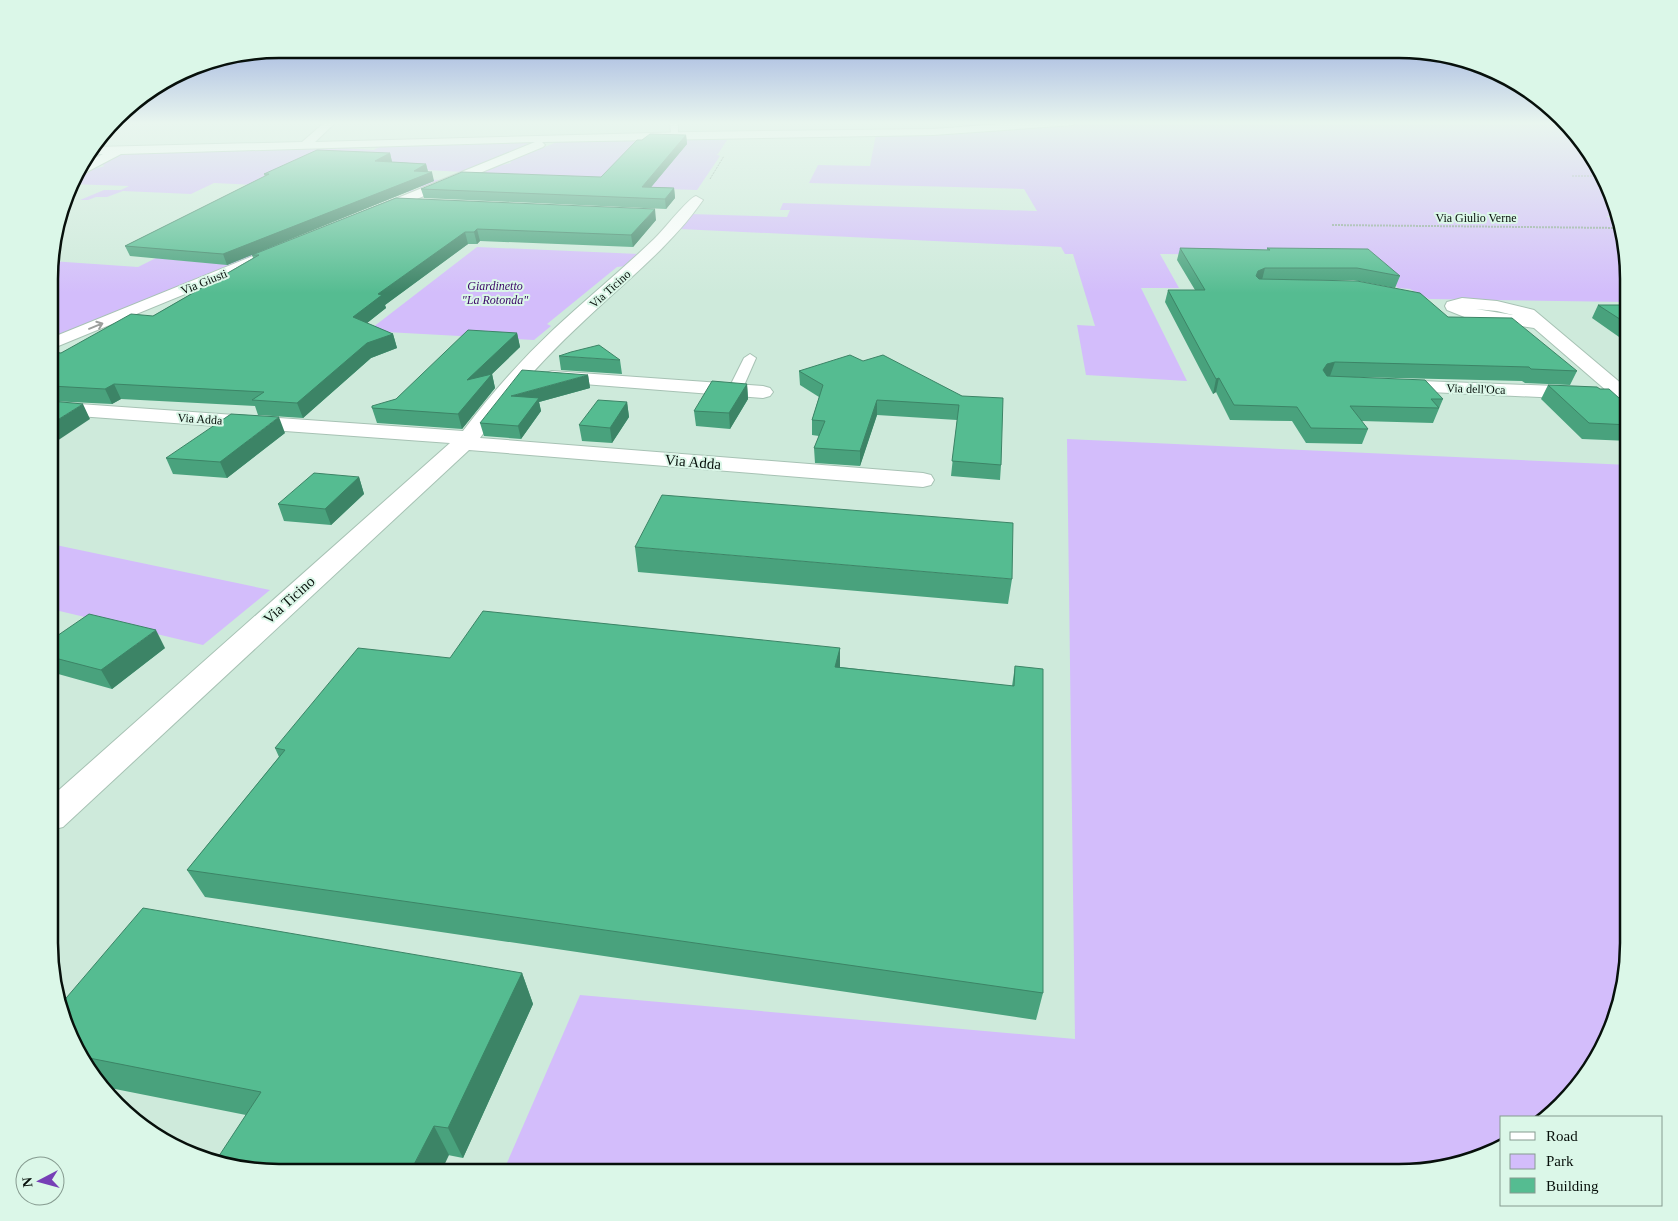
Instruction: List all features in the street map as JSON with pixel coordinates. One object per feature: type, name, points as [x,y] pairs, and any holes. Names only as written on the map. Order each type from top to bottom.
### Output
[{"type":"street","points":[[360,218],[456,179]]},
{"type":"street","points":[[395,204],[433,205]]},
{"type":"street","name":"Via Ticino","points":[[58,811],[466,441],[496,400],[542,350],[635,266],[682,210]]},
{"type":"street","name":"Via Giusti","points":[[58,341],[283,249]]},
{"type":"street","name":"Via dell'Oca","points":[[1434,302],[1453,306],[1462,303],[1515,310],[1528,314],[1620,392]]},
{"type":"street","points":[[519,375],[763,392]]},
{"type":"street","name":"Via dell'Oca","points":[[1379,386],[1620,397]]},
{"type":"street","name":"Via Adda","points":[[58,409],[923,480]]},
{"type":"lane","points":[[735,390],[750,358]]},
{"type":"path","name":"Via Giulio Verne","points":[[1332,224],[1423,227],[1614,228]]},
{"type":"green space","points":[[81,179],[442,180],[419,189],[423,183],[377,188],[415,190],[408,192],[214,183],[191,194],[123,191],[107,197],[80,200],[104,190],[121,190],[129,186],[78,184]]},
{"type":"green space","points":[[466,179],[704,179],[697,190],[459,182]]},
{"type":"green space","points":[[811,179],[1597,179],[1609,208],[1611,215],[1606,216],[1612,219],[1619,250],[1620,302],[1429,299],[1410,289],[1398,288],[1367,258],[1295,255],[1160,254],[1179,288],[1141,288],[1187,381],[1086,375],[1077,325],[1095,326],[1073,254],[1065,254],[1061,247],[680,229],[690,214],[787,217],[790,210],[780,210],[783,203],[1037,211],[1024,189],[809,183]]},
{"type":"green space","points":[[275,244],[278,246],[58,335],[58,261],[138,267],[156,258],[208,263]]},
{"type":"green space","name":"Giardinetto \"La Rotonda\"","points":[[477,247],[639,254],[627,266],[617,267],[547,324],[551,326],[534,340],[368,331]]},
{"type":"green space","points":[[1067,439],[1620,465],[1619,971],[1613,1000],[1604,1027],[1591,1053],[1575,1077],[1556,1099],[1536,1116],[1500,1116],[1500,1139],[1457,1156],[1428,1162],[1399,1164],[506,1164],[580,995],[1075,1039]]},
{"type":"green space","points":[[58,545],[270,590],[203,645],[58,611]]},
{"type":"building","points":[[259,179],[414,179],[223,254],[125,246]]},
{"type":"building","points":[[445,179],[649,179],[642,187],[674,188],[665,199],[421,189]]},
{"type":"building","points":[[396,198],[655,209],[631,235],[477,229],[474,232],[465,232],[378,294],[382,295],[353,317],[393,334],[367,343],[297,403],[252,400],[264,392],[114,384],[105,389],[58,386],[58,353],[61,353],[131,314],[153,316],[259,255],[252,255]]},
{"type":"building","points":[[1180,248],[1270,250],[1267,248],[1368,249],[1400,276],[1357,268],[1265,268],[1258,271],[1256,276],[1259,279],[1357,281],[1420,293],[1448,317],[1512,318],[1577,371],[1531,369],[1529,367],[1335,362],[1327,364],[1323,370],[1327,376],[1425,380],[1443,399],[1431,399],[1439,408],[1350,406],[1368,429],[1311,428],[1297,407],[1234,405],[1219,378],[1216,379],[1168,290],[1205,290]]},
{"type":"building","points":[[1598,305],[1620,305],[1620,319]]},
{"type":"building","points":[[468,330],[517,333],[467,380],[492,374],[458,414],[372,408],[372,406],[396,399]]},
{"type":"building","points":[[599,345],[620,360],[559,356],[571,352]]},
{"type":"building","points":[[850,355],[863,361],[883,355],[962,396],[1003,398],[1001,465],[952,461],[959,405],[877,400],[860,451],[814,448],[825,421],[812,420],[823,385],[799,371]]},
{"type":"building","points":[[522,370],[588,375],[511,396],[539,398],[518,426],[480,423]]},
{"type":"building","points":[[712,381],[747,384],[729,413],[694,411]]},
{"type":"building","points":[[1548,385],[1609,389],[1620,399],[1620,425],[1589,423]]},
{"type":"building","points":[[598,400],[627,402],[610,428],[579,425]]},
{"type":"building","points":[[58,402],[83,404],[58,420]]},
{"type":"building","points":[[231,414],[279,417],[220,462],[166,458]]},
{"type":"building","points":[[314,473],[359,477],[325,509],[278,504]]},
{"type":"building","points":[[662,495],[1013,523],[1012,579],[635,547]]},
{"type":"building","points":[[483,611],[840,648],[835,667],[1014,686],[1015,666],[1043,669],[1043,993],[187,870],[285,750],[275,748],[358,648],[450,658]]},
{"type":"building","points":[[89,614],[156,630],[101,670],[58,659],[58,635]]},
{"type":"building","points":[[143,908],[522,973],[448,1128],[434,1126],[414,1164],[279,1164],[250,1162],[219,1155],[261,1092],[91,1058],[74,1027],[65,999]]}]
